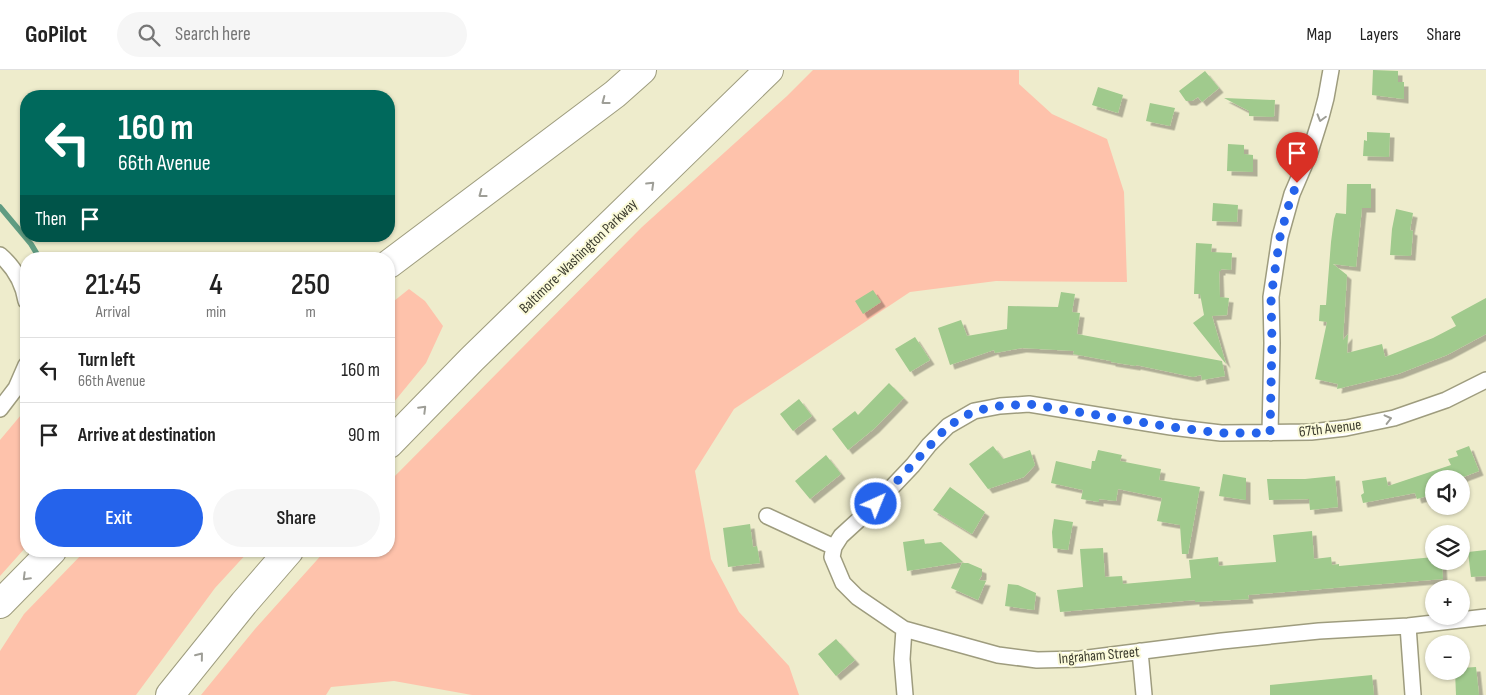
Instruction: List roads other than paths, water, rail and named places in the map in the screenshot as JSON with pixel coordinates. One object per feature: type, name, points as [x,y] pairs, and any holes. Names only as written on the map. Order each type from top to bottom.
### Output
[{"type":"highway","points":[[395,259],[599,106],[642,70]]},
{"type":"highway","name":"Baltimore-Washington Parkway","points":[[395,438],[472,360],[769,70]]},
{"type":"highway","points":[[0,604],[46,557]]},
{"type":"highway","points":[[170,695],[284,557]]},
{"type":"street","points":[[1270,433],[1271,297],[1280,237],[1292,194],[1310,152],[1321,117],[1331,70]]},
{"type":"street","points":[[0,255],[16,272],[20,281]]},
{"type":"street","points":[[0,409],[16,388],[20,379]]},
{"type":"street","name":"67th Avenue","points":[[834,547],[841,536],[876,504],[948,426],[974,411],[1000,406],[1029,404],[1171,427],[1221,433],[1311,432],[1346,428],[1394,418],[1446,400],[1486,380]]},
{"type":"street","points":[[766,516],[834,547]]},
{"type":"street","name":"Ingraham Street","points":[[834,547],[832,557],[843,583],[857,597],[904,629],[998,655],[1036,660],[1080,659],[1222,641],[1319,631],[1408,626],[1486,617]]},
{"type":"street","points":[[1408,626],[1412,695]]},
{"type":"street","points":[[904,629],[902,658],[905,695]]},
{"type":"street","points":[[1140,652],[1144,695]]},
{"type":"waterway","points":[[0,207],[20,231]]},
{"type":"waterway","points":[[29,242],[36,252]]}]
